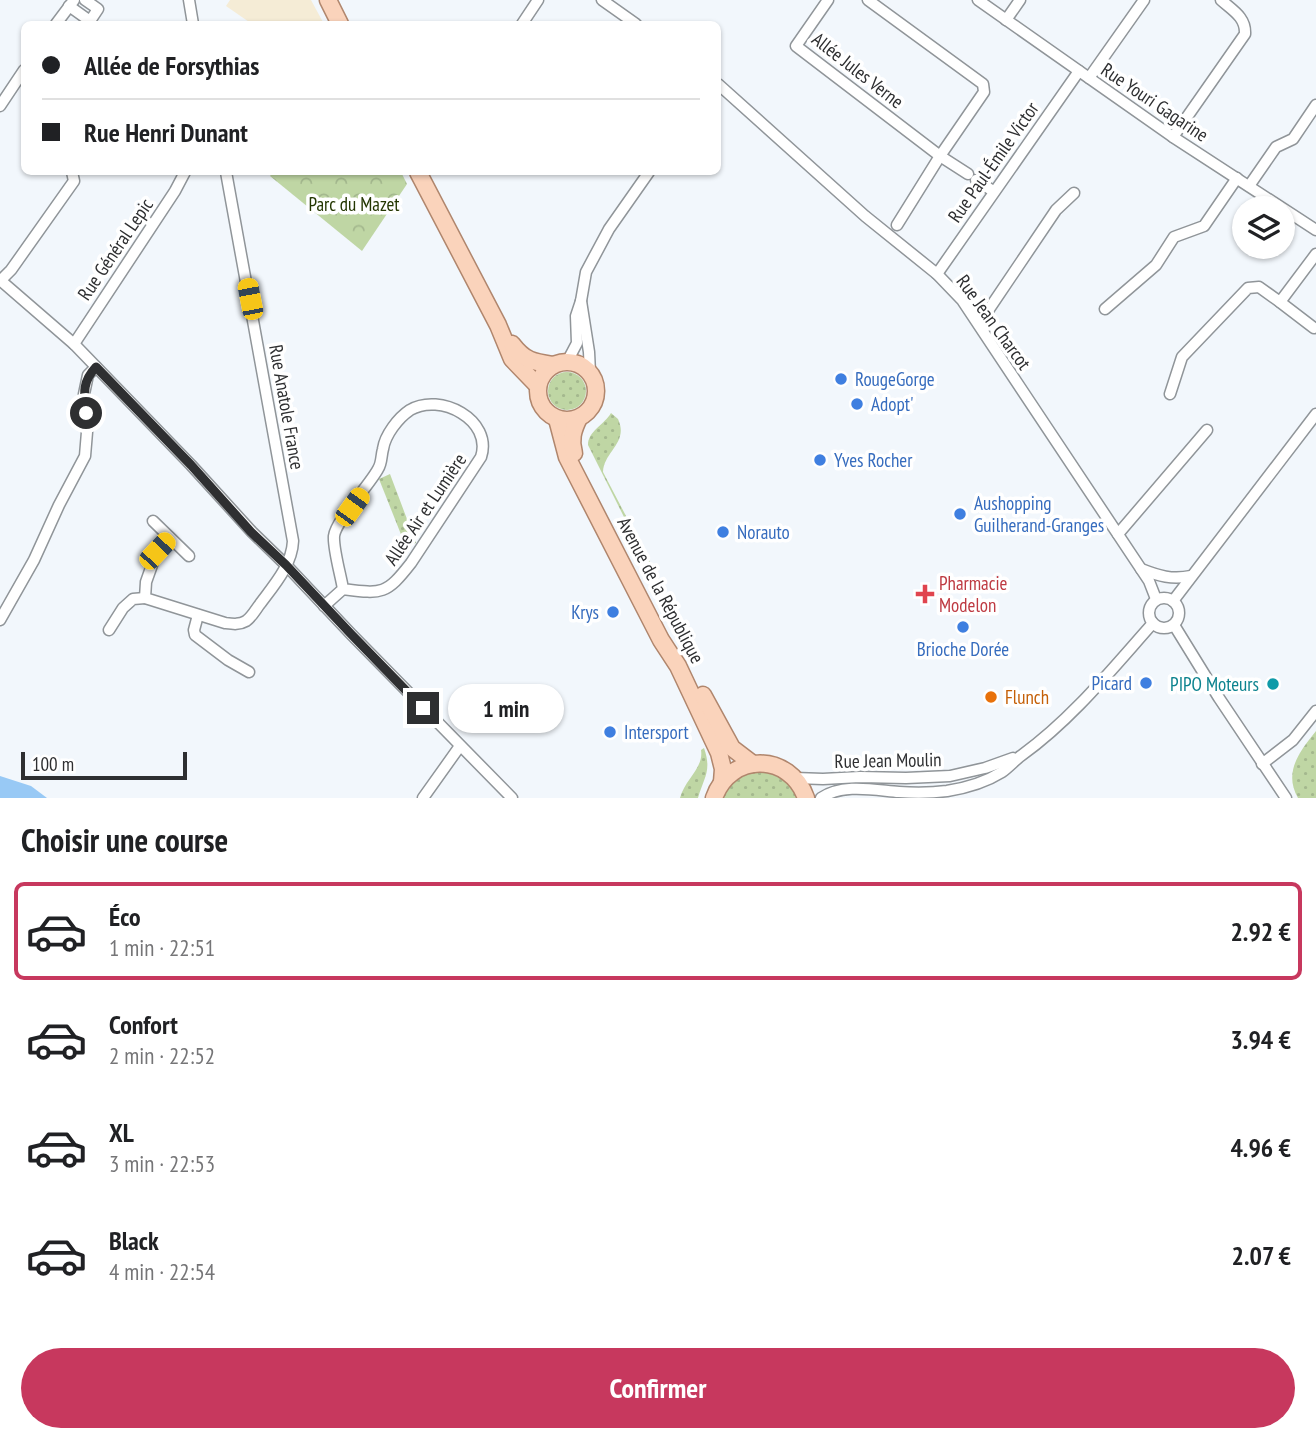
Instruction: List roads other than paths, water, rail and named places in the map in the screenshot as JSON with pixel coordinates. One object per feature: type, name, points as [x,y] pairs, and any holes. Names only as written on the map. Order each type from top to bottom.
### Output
[{"type":"main road","points":[[328,0],[338,21]]},
{"type":"main road","points":[[420,175],[498,325],[512,359],[538,386]]},
{"type":"main road","points":[[498,325],[524,358],[533,362],[580,365],[590,373],[595,383],[596,397],[590,410],[579,418],[564,421],[557,419],[547,413],[540,403],[538,386],[545,372],[560,364]]},
{"type":"main road","name":"Avenue de la République","points":[[579,418],[572,436],[572,446],[584,474],[668,635],[732,748],[753,764]]},
{"type":"main road","name":"Avenue de la République","points":[[557,419],[567,457],[678,666],[719,753],[723,769],[722,782]]},
{"type":"main road","points":[[714,798],[722,782],[736,770],[753,764],[774,765],[785,771],[795,778],[806,798]]},
{"type":"street","points":[[58,21],[71,3],[90,21],[98,9],[85,0]]},
{"type":"street","points":[[189,0],[192,21]]},
{"type":"street","points":[[524,21],[538,0]]},
{"type":"street","points":[[602,0],[632,21]]},
{"type":"street","name":"Allée Jules Verne","points":[[828,0],[796,46],[940,156],[993,191]]},
{"type":"street","points":[[868,0],[983,84],[984,92],[897,225]]},
{"type":"street","name":"Rue Youri Gagarine","points":[[978,0],[1173,137],[1316,230]]},
{"type":"street","points":[[1006,20],[1020,0]]},
{"type":"street","points":[[1089,78],[1144,0]]},
{"type":"street","points":[[1173,137],[1245,34],[1244,21],[1221,0]]},
{"type":"street","name":"Rue Paul-Émile Victor","points":[[937,274],[1079,71]]},
{"type":"street","points":[[0,106],[21,79]]},
{"type":"street","name":"Rue Jean Charcot","points":[[721,88],[865,216],[937,274],[962,300],[1149,581],[1156,599]]},
{"type":"street","points":[[1249,186],[1276,147],[1293,139],[1316,105]]},
{"type":"street","points":[[73,175],[74,181],[11,270],[0,281],[74,344],[191,465],[251,532],[512,798]]},
{"type":"street","name":"Rue Général Lepic","points":[[74,344],[183,175]]},
{"type":"street","name":"Rue Anatole France","points":[[227,175],[293,541],[286,565]]},
{"type":"street","points":[[560,364],[577,343],[576,316],[586,272],[608,229],[647,175]]},
{"type":"street","points":[[1105,309],[1156,265],[1174,237],[1204,226],[1237,178]]},
{"type":"street","points":[[979,324],[1056,210],[1074,193]]},
{"type":"street","points":[[1280,302],[1316,254]]},
{"type":"street","points":[[1170,394],[1182,357],[1248,288],[1259,287],[1314,328]]},
{"type":"street","points":[[581,301],[590,373]]},
{"type":"street","points":[[0,621],[34,560],[85,456],[88,432],[84,394],[88,375],[96,367]]},
{"type":"street","name":"Allée Air et Lumière","points":[[424,405],[443,406],[462,413],[480,433],[483,446],[481,457],[411,563],[386,590],[379,592],[343,589],[334,543],[335,534],[380,467],[384,444],[395,425],[410,410],[424,405]]},
{"type":"street","points":[[1174,601],[1316,414]]},
{"type":"street","points":[[1118,534],[1207,430]]},
{"type":"street","points":[[153,522],[189,556]]},
{"type":"street","points":[[145,598],[146,582],[157,551],[169,537]]},
{"type":"street","points":[[109,630],[123,608],[133,599],[145,598],[225,623],[238,624],[248,619],[286,565]]},
{"type":"street","points":[[1141,569],[1163,578],[1191,576]]},
{"type":"street","points":[[324,606],[343,589]]},
{"type":"street","points":[[1168,598],[1174,601],[1179,613],[1174,625],[1162,628],[1153,623],[1149,608],[1156,599],[1168,598]]},
{"type":"street","points":[[198,615],[195,635],[249,672]]},
{"type":"street","name":"Rue Jean Moulin","points":[[821,798],[833,791],[853,789],[912,793],[958,789],[988,779],[1003,771],[1066,719],[1153,623]]},
{"type":"street","points":[[1174,625],[1281,796]]},
{"type":"street","points":[[1262,764],[1293,740],[1316,711]]},
{"type":"street","points":[[426,797],[460,746]]},
{"type":"street","name":"Rue Jean Moulin","points":[[795,778],[950,776],[1020,756]]},
{"type":"water","points":[[0,776],[31,786],[47,798],[0,798]]},
{"type":"place","name":"RougeGorge","points":[[841,379]]},
{"type":"place","name":"Adopt'","points":[[857,404]]},
{"type":"place","name":"Yves Rocher","points":[[820,460]]},
{"type":"place","name":"Aushopping Guilherand-Granges","points":[[960,514]]},
{"type":"place","name":"Norauto","points":[[723,532]]},
{"type":"place","name":"Pharmacie Modelon","points":[[925,594]]},
{"type":"place","name":"Krys","points":[[613,612]]},
{"type":"place","name":"Brioche Dorée","points":[[963,627]]},
{"type":"place","name":"Picard","points":[[1146,683]]},
{"type":"place","name":"PIPO Moteurs","points":[[1273,684]]},
{"type":"place","name":"Flunch","points":[[991,697]]},
{"type":"place","name":"Intersport","points":[[610,732]]},
{"type":"park label","name":"Parc du Mazet","points":[[354,204]]}]
